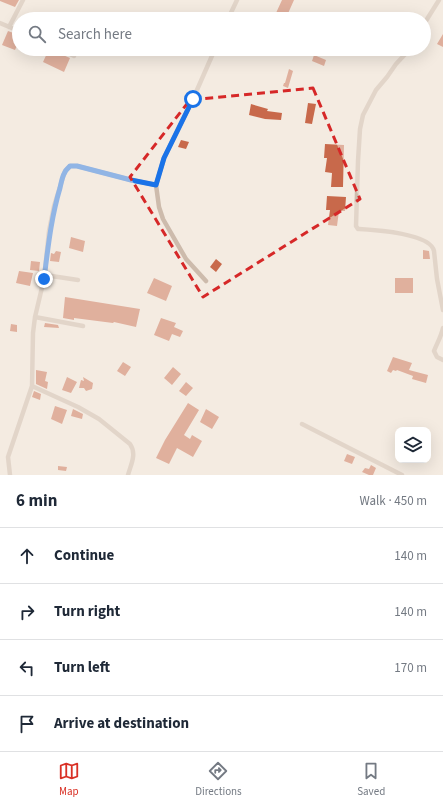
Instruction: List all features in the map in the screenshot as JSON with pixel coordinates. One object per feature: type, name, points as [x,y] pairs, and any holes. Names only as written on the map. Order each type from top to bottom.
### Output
[{"type":"street","points":[[17,12],[23,0]]},
{"type":"street","points":[[232,12],[238,0]]},
{"type":"street","points":[[431,12],[438,0]]},
{"type":"street","points":[[9,27],[12,21]]},
{"type":"street","points":[[0,23],[12,28]]},
{"type":"street","points":[[206,281],[186,259],[163,219],[159,207],[156,185],[164,158],[212,56]]},
{"type":"street","points":[[403,56],[376,90],[363,115],[360,128],[356,226],[358,229],[399,233],[430,244],[434,251],[443,310]]},
{"type":"street","points":[[10,475],[8,457],[32,386],[33,333],[35,317],[45,275],[49,231],[54,206],[65,170],[70,166],[77,166],[156,185]]},
{"type":"street","points":[[45,275],[78,280]]},
{"type":"street","points":[[35,317],[83,326]]},
{"type":"street","points":[[443,328],[442,336],[434,351],[437,357],[443,360]]},
{"type":"street","points":[[32,386],[78,407],[99,419],[130,444],[134,454],[128,475]]},
{"type":"street","points":[[302,424],[402,475]]},
{"type":"highlighted area","points":[[313,88],[360,199],[203,297],[130,177],[190,100]]},
{"type":"building","points":[[0,0],[19,0],[15,7]]},
{"type":"building","points":[[282,0],[294,0],[289,12],[276,12]]},
{"type":"building","points":[[8,31],[12,32],[12,49],[2,45]]},
{"type":"building","points":[[443,34],[443,47],[437,44]]},
{"type":"building","points":[[46,56],[65,56],[70,58],[64,72],[43,62]]},
{"type":"building","points":[[314,56],[326,60],[324,66],[312,61]]},
{"type":"building","points":[[289,69],[293,71],[288,88],[283,86]]},
{"type":"building","points":[[308,103],[316,104],[312,124],[305,123]]},
{"type":"building","points":[[251,104],[268,109],[267,111],[282,113],[281,120],[265,119],[249,115]]},
{"type":"building","points":[[181,140],[189,142],[186,149],[178,147]]},
{"type":"building","points":[[325,144],[344,145],[343,187],[331,187],[332,173],[325,172],[327,158],[324,158]]},
{"type":"building","points":[[327,196],[346,197],[345,211],[339,211],[337,226],[328,225],[330,210],[326,210]]},
{"type":"building","points":[[71,237],[85,241],[83,252],[69,248]]},
{"type":"building","points":[[423,250],[429,251],[430,259],[423,259]]},
{"type":"building","points":[[56,251],[61,252],[59,262],[50,261],[51,253],[54,254]]},
{"type":"building","points":[[216,259],[222,264],[216,272],[210,267]]},
{"type":"building","points":[[31,261],[40,262],[39,271],[30,270]]},
{"type":"building","points":[[19,271],[33,273],[30,286],[16,283]]},
{"type":"building","points":[[154,278],[172,286],[166,301],[147,293]]},
{"type":"building","points":[[395,278],[413,278],[413,293],[395,293]]},
{"type":"building","points":[[65,297],[140,309],[136,327],[114,322],[63,318]]},
{"type":"building","points":[[161,318],[176,323],[174,327],[183,331],[180,337],[172,334],[169,341],[154,335]]},
{"type":"building","points":[[45,323],[58,325],[59,328],[44,327]]},
{"type":"building","points":[[11,324],[17,325],[17,332],[10,331]]},
{"type":"building","points":[[393,357],[412,363],[409,370],[428,375],[426,383],[412,379],[413,376],[397,370],[393,370],[391,373],[387,371]]},
{"type":"building","points":[[123,362],[131,367],[125,376],[117,371]]},
{"type":"building","points":[[173,367],[181,374],[172,385],[164,378]]},
{"type":"building","points":[[36,370],[47,372],[45,381],[48,382],[47,389],[36,384]]},
{"type":"building","points":[[67,377],[77,382],[71,393],[62,390]]},
{"type":"building","points":[[83,377],[93,383],[92,389],[86,391],[84,388],[79,388],[81,380],[84,381]]},
{"type":"building","points":[[186,382],[193,388],[186,396],[179,391]]},
{"type":"building","points":[[34,391],[41,394],[40,400],[32,397]]},
{"type":"building","points":[[188,403],[199,410],[184,435],[190,439],[192,435],[202,441],[193,457],[177,448],[169,464],[156,458],[165,440]]},
{"type":"building","points":[[55,406],[67,410],[62,424],[51,419]]},
{"type":"building","points":[[73,409],[83,414],[82,419],[71,416]]},
{"type":"building","points":[[206,409],[219,417],[212,429],[200,422]]},
{"type":"building","points":[[347,454],[355,457],[352,464],[344,461]]},
{"type":"building","points":[[371,465],[376,468],[373,475],[362,472],[365,468],[369,469]]},
{"type":"building","points":[[58,466],[67,467],[66,471],[58,470]]},
{"type":"route","points":[[44,279],[49,231],[54,206],[65,170],[70,166],[77,166],[156,185],[164,158],[193,99]]}]
